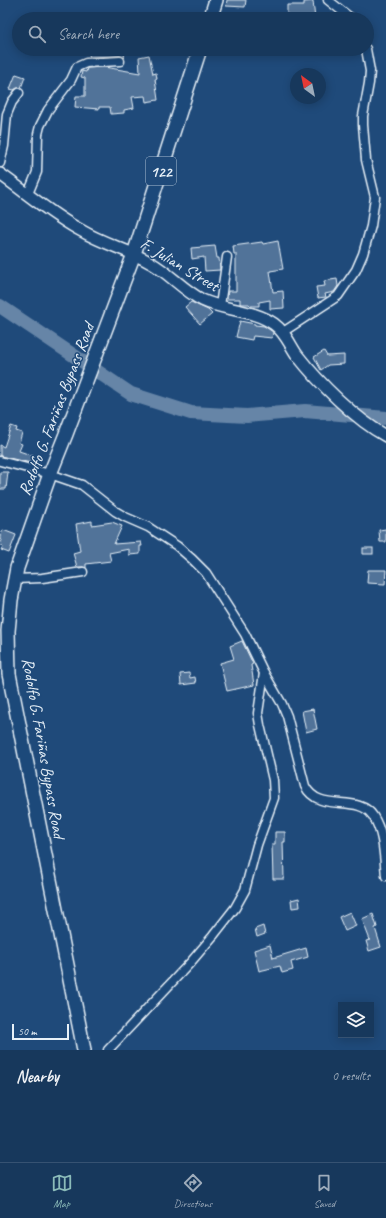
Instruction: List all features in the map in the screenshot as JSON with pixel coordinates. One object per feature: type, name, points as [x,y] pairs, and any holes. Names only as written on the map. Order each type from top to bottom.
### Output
[{"type":"main road","points":[[212,12],[216,0]]},
{"type":"main road","name":"Rodolfo G. Fariñas Bypass Road","points":[[84,1050],[9,674],[8,631],[17,568],[50,474],[134,254],[198,56]]},
{"type":"street","points":[[328,0],[343,12]]},
{"type":"street","points":[[284,332],[338,296],[356,270],[363,254],[371,226],[375,197],[366,160],[363,134],[363,116],[370,71],[367,56]]},
{"type":"street","points":[[28,194],[37,172],[38,134],[40,126],[48,110],[71,80],[77,67],[86,63],[120,61]]},
{"type":"street","points":[[0,163],[4,146],[7,114],[12,102],[19,93]]},
{"type":"street","name":"F. Julian Street","points":[[0,174],[81,231],[150,262],[202,300],[261,317],[274,324],[284,332],[297,354],[338,400],[374,430],[386,436]]},
{"type":"street","points":[[220,306],[227,257]]},
{"type":"street","points":[[0,461],[50,474],[82,485],[115,511],[148,527],[177,546],[192,559],[210,580],[242,628],[264,673],[279,698],[287,716],[299,765],[308,792],[322,800],[360,806],[369,811],[376,820],[382,837],[386,876]]},
{"type":"street","points":[[15,579],[42,578],[83,572]]},
{"type":"street","points":[[108,1050],[190,963],[235,908],[245,890],[257,845],[274,798],[273,780],[258,713],[264,673]]},
{"type":"building","points":[[227,0],[246,0],[245,7],[226,6]]},
{"type":"building","points":[[313,1],[314,12],[287,12],[287,5],[304,5],[304,2]]},
{"type":"building","points":[[89,56],[120,56],[89,57]]},
{"type":"building","points":[[149,56],[153,74],[156,73],[157,79],[155,79],[158,100],[146,102],[145,96],[132,97],[134,108],[124,110],[124,113],[111,114],[110,107],[99,107],[99,109],[75,107],[76,96],[85,96],[85,78],[81,77],[82,71],[86,72],[87,68],[104,67],[140,73],[139,57]]},
{"type":"building","points":[[16,74],[25,77],[21,88],[14,90],[10,89]]},
{"type":"building","points":[[278,241],[283,269],[270,271],[273,292],[283,291],[284,308],[270,309],[270,300],[259,302],[259,306],[251,306],[249,304],[240,304],[240,299],[227,299],[228,291],[236,291],[236,254],[234,254],[233,246],[262,242],[263,244]]},
{"type":"building","points":[[215,246],[217,258],[219,258],[220,270],[205,271],[204,257],[192,259],[191,248]]},
{"type":"building","points":[[337,279],[338,286],[334,292],[325,294],[326,297],[318,298],[316,287],[325,286],[324,281]]},
{"type":"building","points":[[191,302],[208,310],[212,314],[200,324],[185,307]]},
{"type":"building","points":[[240,321],[264,326],[273,332],[272,338],[253,336],[252,340],[236,337]]},
{"type":"building","points":[[324,351],[327,356],[344,355],[344,364],[328,365],[321,370],[314,357]]},
{"type":"building","points":[[11,426],[17,428],[16,431],[22,433],[19,443],[22,444],[19,451],[34,456],[31,463],[0,456],[0,445],[4,447]]},
{"type":"building","points":[[0,472],[8,472],[6,489],[0,489]]},
{"type":"building","points":[[92,521],[92,525],[112,522],[122,526],[114,544],[141,542],[142,546],[140,546],[140,554],[129,555],[129,549],[109,553],[111,561],[86,564],[86,568],[77,567],[73,553],[80,551],[76,524]]},
{"type":"building","points":[[386,529],[386,542],[380,542],[379,530]]},
{"type":"building","points":[[3,530],[16,535],[9,553],[1,550],[3,546],[0,545],[2,540],[0,540],[0,537]]},
{"type":"building","points":[[363,548],[373,548],[373,554],[363,554]]},
{"type":"building","points":[[368,570],[386,570],[385,584],[367,583]]},
{"type":"building","points":[[242,641],[253,664],[251,665],[254,685],[227,691],[220,663],[234,659],[230,646]]},
{"type":"building","points":[[189,673],[190,678],[195,677],[196,683],[181,685],[180,674]]},
{"type":"building","points":[[313,709],[317,729],[306,732],[302,711]]},
{"type":"building","points":[[275,832],[285,832],[285,842],[283,842],[284,879],[273,879],[272,844],[275,844]]},
{"type":"building","points":[[299,898],[300,907],[292,908],[291,900]]},
{"type":"building","points":[[350,912],[356,926],[345,931],[339,917]]},
{"type":"building","points":[[373,914],[377,927],[375,928],[381,947],[369,951],[366,941],[370,940],[362,919]]},
{"type":"building","points":[[263,926],[265,934],[257,937],[255,929]]},
{"type":"building","points":[[270,945],[273,958],[306,948],[308,957],[291,962],[293,970],[282,973],[280,966],[259,971],[254,950]]},
{"type":"waterway","points":[[0,306],[131,394],[191,413],[247,416],[305,411],[386,418]]}]
